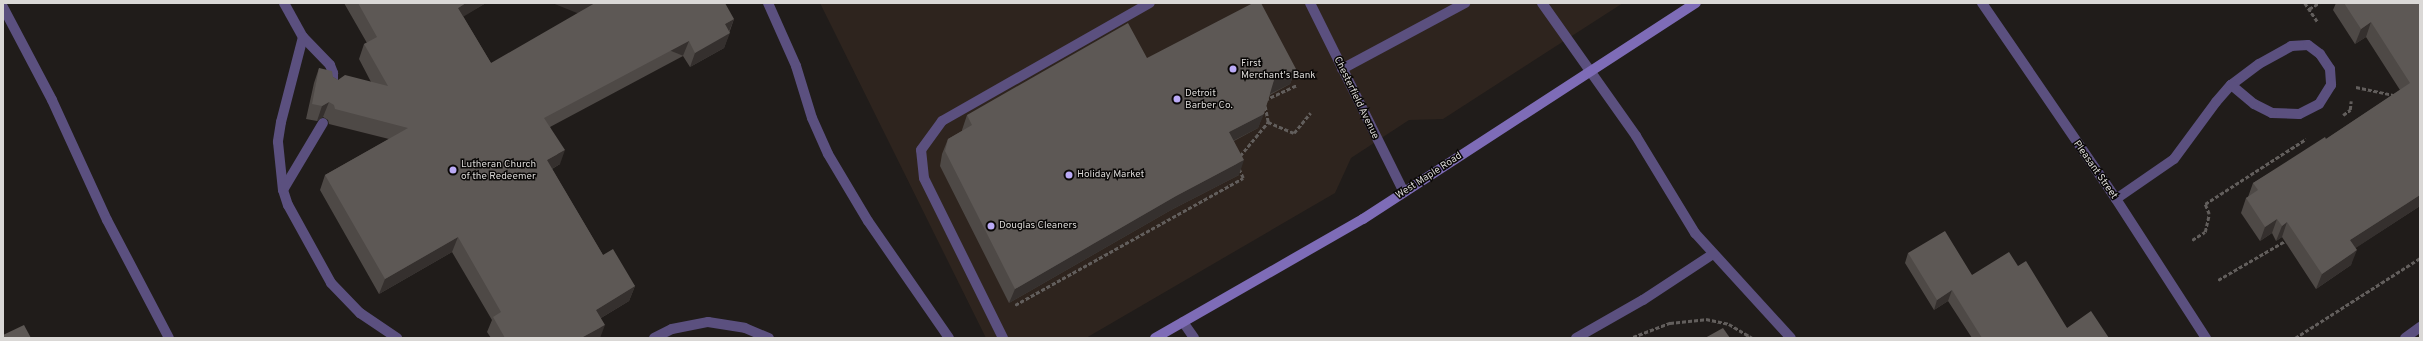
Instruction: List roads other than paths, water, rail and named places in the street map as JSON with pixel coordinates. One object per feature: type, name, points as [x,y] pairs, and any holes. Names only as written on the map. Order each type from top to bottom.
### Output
[{"type":"main road","name":"West Maple Road","points":[[1155,338],[1297,258],[1404,192],[1696,3]]},
{"type":"street","points":[[284,3],[303,37],[330,65],[333,73],[333,88]]},
{"type":"street","points":[[768,3],[796,66],[812,118],[828,154],[898,265],[950,338]]},
{"type":"street","points":[[1004,338],[924,178],[921,150],[942,121],[1150,3]]},
{"type":"street","name":"Chesterfield Avenue","points":[[1310,3],[1404,192]]},
{"type":"street","points":[[1342,69],[1465,3]]},
{"type":"street","points":[[1542,3],[1636,136],[1695,233],[1791,338]]},
{"type":"street","name":"Pleasant Street","points":[[1982,3],[2116,199],[2206,338]]},
{"type":"street","points":[[3,7],[52,100],[107,220],[169,338]]},
{"type":"street","points":[[303,37],[281,122],[278,142],[282,190],[288,205],[331,283],[360,313],[397,338]]},
{"type":"street","points":[[2116,199],[2174,159],[2216,102],[2231,85],[2259,64],[2291,46],[2308,45],[2320,54],[2330,69],[2331,85],[2319,104],[2299,114],[2272,112],[2254,104],[2231,85]]},
{"type":"street","points":[[282,190],[323,123]]},
{"type":"street","points":[[1576,338],[1643,300],[1713,254]]},
{"type":"street","points":[[654,338],[672,329],[708,322],[746,328],[769,338]]},
{"type":"street","points":[[1183,322],[1194,338]]},
{"type":"street","points":[[2405,338],[2420,327]]},
{"type":"place","name":"First Merchant's Bank","points":[[1233,69]]},
{"type":"place","name":"Detroit Barber Co.","points":[[1177,99]]},
{"type":"place","name":"Lutheran Church of the Redeemer","points":[[453,170]]},
{"type":"place","name":"Holiday Market","points":[[1069,175]]},
{"type":"place","name":"Douglas Cleaners","points":[[991,226]]}]
